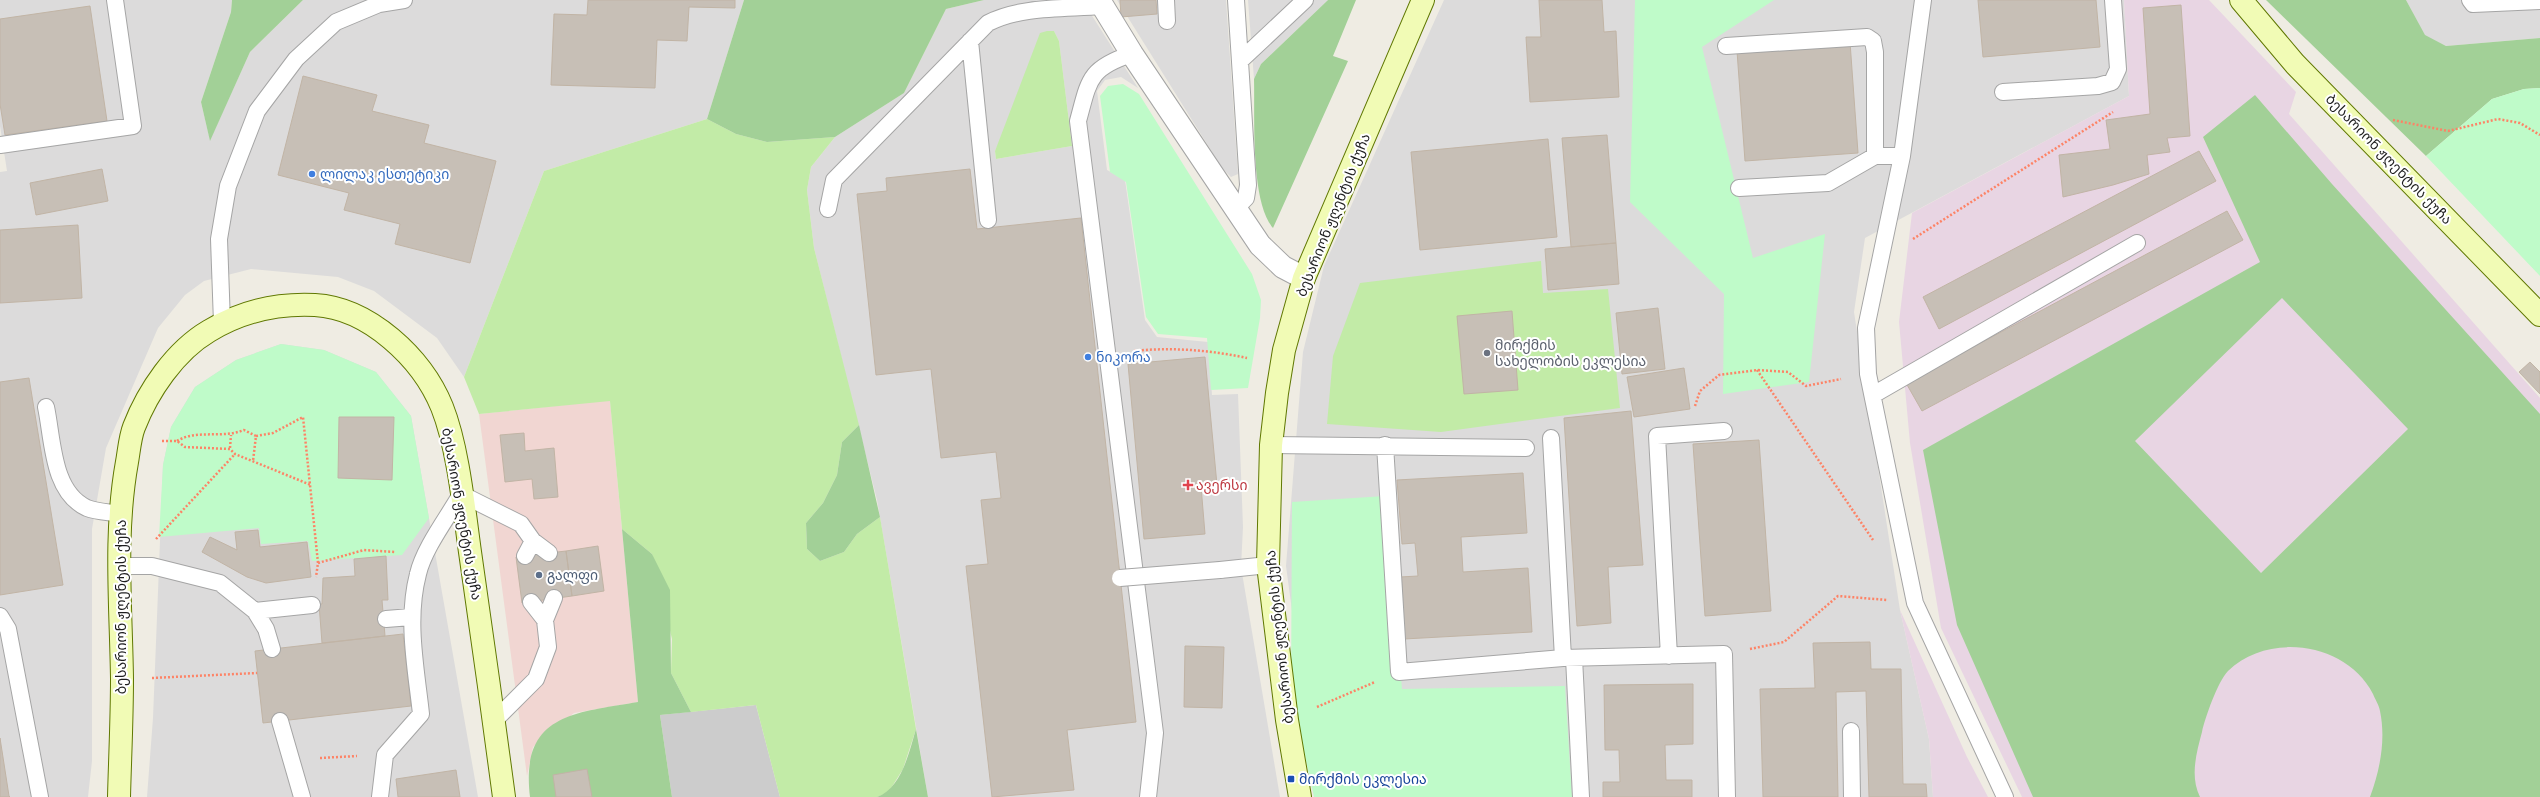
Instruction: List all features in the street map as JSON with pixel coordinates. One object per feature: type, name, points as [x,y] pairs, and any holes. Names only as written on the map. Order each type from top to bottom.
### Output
[{"type":"main road","name":"ბესარიონ ჟღენტის ქუჩა","points":[[1300,797],[1287,720],[1268,565],[1271,445],[1284,350],[1304,278],[1423,0]]},
{"type":"main road","name":"ბესარიონ ჟღენტის ქუჩა","points":[[2241,0],[2295,64],[2540,314]]},
{"type":"main road","name":"ბესარიონ ჟღენტის ქუჩა","points":[[119,797],[122,679],[118,566],[120,514],[133,428],[160,379],[182,350],[222,323],[250,311],[290,304],[323,306],[352,314],[377,327],[400,346],[424,376],[442,406],[461,494],[504,797]]},
{"type":"street","points":[[1100,3],[1132,54],[1260,245],[1283,267],[1304,278]]},
{"type":"lane","points":[[0,145],[133,126],[115,0]]},
{"type":"lane","points":[[222,323],[219,239],[228,186],[256,111],[296,59],[336,22],[379,4],[404,0]]},
{"type":"lane","points":[[1166,0],[1168,21]]},
{"type":"lane","points":[[1235,209],[1246,198],[1248,185],[1236,0]]},
{"type":"lane","points":[[1240,61],[1305,0]]},
{"type":"lane","points":[[1923,0],[1902,156],[1866,328],[1868,374],[1915,603],[2005,797]]},
{"type":"lane","points":[[2003,92],[2098,86],[2112,82],[2118,69],[2113,0]]},
{"type":"lane","points":[[2470,0],[2473,4],[2540,1]]},
{"type":"lane","points":[[828,209],[834,180],[988,23],[1002,16],[1021,12],[1100,3]]},
{"type":"lane","points":[[1726,46],[1867,37],[1873,41],[1875,52],[1875,156]]},
{"type":"lane","points":[[970,41],[988,220]]},
{"type":"lane","points":[[1132,54],[1110,61],[1089,80],[1078,121],[1155,733],[1148,797]]},
{"type":"lane","points":[[1739,188],[1828,183],[1875,156],[1902,156]]},
{"type":"lane","points":[[1873,395],[2137,243]]},
{"type":"lane","points":[[46,407],[60,477],[70,496],[87,508],[120,514]]},
{"type":"lane","points":[[1668,656],[1657,436],[1724,430]]},
{"type":"lane","points":[[1551,438],[1568,658],[1581,797]]},
{"type":"lane","points":[[1271,445],[1385,445],[1526,448]]},
{"type":"lane","points":[[1385,445],[1399,672],[1568,658],[1724,654],[1727,797]]},
{"type":"lane","points":[[380,797],[384,755],[421,714],[411,617],[418,574],[424,559],[461,494],[521,524],[533,541],[549,553]]},
{"type":"lane","points":[[525,556],[533,541]]},
{"type":"lane","points":[[1120,578],[1268,565]]},
{"type":"lane","points":[[118,566],[152,566],[220,583],[255,611],[266,629],[272,649]]},
{"type":"lane","points":[[494,721],[536,679],[548,647],[545,620],[554,598]]},
{"type":"lane","points":[[531,602],[545,620]]},
{"type":"lane","points":[[255,611],[312,605]]},
{"type":"lane","points":[[0,616],[8,629],[40,797]]},
{"type":"lane","points":[[386,619],[411,617]]},
{"type":"lane","points":[[280,721],[302,797]]},
{"type":"lane","points":[[1851,731],[1852,797]]},
{"type":"path","points":[[1879,261],[2116,110]]},
{"type":"path","points":[[2389,119],[2448,130],[2498,119],[2520,124],[2540,135]]},
{"type":"path","points":[[1156,349],[1221,352],[1246,358]]},
{"type":"path","points":[[1757,370],[1876,544]]},
{"type":"path","points":[[1677,434],[1690,421],[1700,391],[1719,375],[1757,370],[1788,372],[1806,386],[1868,374]]},
{"type":"path","points":[[161,441],[176,440],[185,435],[232,435],[244,430],[256,436],[273,433],[303,418],[318,563],[364,550],[392,551]]},
{"type":"path","points":[[230,449],[232,435]]},
{"type":"path","points":[[253,461],[256,436]]},
{"type":"path","points":[[176,440],[185,447],[230,449],[235,454],[311,485]]},
{"type":"path","points":[[155,541],[235,454]]},
{"type":"path","points":[[1724,654],[1784,642],[1838,596],[1915,603]]},
{"type":"path","points":[[1287,720],[1399,672]]},
{"type":"path","points":[[153,678],[257,673]]},
{"type":"shaded area","points":[[0,0],[232,0],[231,12],[201,102],[210,140],[250,52],[303,0],[744,0],[707,119],[544,171],[464,377],[437,338],[374,291],[338,277],[251,269],[204,281],[185,295],[158,328],[106,448],[92,529],[92,761],[88,797],[0,797],[0,172],[7,171],[0,126]]},
{"type":"shaded area","points":[[984,0],[1082,0],[1138,88],[1121,77],[1105,80],[1097,91],[1107,170],[1125,180],[1145,320],[1157,337],[1208,342],[1212,395],[1238,394],[1243,527],[1241,567],[1280,797],[928,797],[877,500],[814,248],[807,190],[811,167],[835,137],[904,93],[946,9]],"holes":[[[1054,31],[1059,41],[1072,146],[996,159],[995,151]]]},
{"type":"shaded area","points":[[1117,0],[1226,0],[1238,174],[1231,177],[1222,168]]},
{"type":"shaded area","points":[[1248,0],[1328,0],[1261,64],[1254,79]]},
{"type":"shaded area","points":[[1444,0],[2124,0],[2129,96],[1865,238],[1854,312],[1900,610],[1929,739],[1933,797],[1317,797],[1286,566],[1303,352],[1324,266]]},
{"type":"shaded area","points":[[2124,0],[2209,0],[2296,92],[2289,114],[2540,398],[2540,797],[2022,797],[1941,628],[1910,443],[1899,322],[1912,213],[2129,96]]},
{"type":"shaded area","points":[[2406,0],[2540,0],[2540,38],[2446,46],[2425,36]]},
{"type":"shaded area","points":[[281,344],[324,350],[376,372],[411,416],[478,797],[147,797],[153,718],[163,465],[171,427],[195,387],[236,360]]},
{"type":"shaded area","points":[[610,400],[638,702],[574,713],[533,747],[527,776],[479,414]]},
{"type":"shaded area","points":[[1900,610],[1967,757],[1988,797],[1933,797],[1929,739]]},
{"type":"shaded area","points":[[756,705],[780,797],[672,797],[660,715]]},
{"type":"green space","points":[[232,0],[303,0],[250,52],[210,141],[201,102],[231,12]]},
{"type":"green space","points":[[744,0],[984,0],[946,9],[904,93],[835,137],[767,142],[736,134],[707,119]]},
{"type":"green space","points":[[1328,0],[1356,0],[1333,56],[1348,61],[1273,228],[1260,199],[1257,179],[1254,135],[1254,79],[1261,64]]},
{"type":"green space","points":[[1635,0],[1774,0],[1702,47],[1753,258],[1825,234],[1809,382],[1723,394],[1724,294],[1630,202]]},
{"type":"green space","points":[[2266,0],[2406,0],[2425,35],[2446,46],[2540,38],[2540,88],[2524,89],[2492,99],[2426,156]]},
{"type":"green space","points":[[1054,31],[1059,41],[1072,146],[996,159],[995,151],[1040,33]]},
{"type":"green space","points":[[1123,84],[1139,94],[1252,274],[1261,300],[1260,318],[1248,388],[1211,390],[1207,338],[1158,334],[1146,317],[1126,182],[1110,172],[1100,96],[1108,86]]},
{"type":"green space","points":[[2540,88],[2540,276],[2426,156],[2492,99],[2524,89]]},
{"type":"green space","points":[[2255,95],[2332,184],[2540,414],[2540,797],[2370,797],[2377,776],[2382,744],[2382,722],[2378,704],[2373,694],[2361,677],[2345,663],[2327,654],[2306,648],[2285,647],[2264,651],[2245,658],[2228,671],[2220,683],[2206,718],[2196,757],[2195,782],[2200,797],[2033,797],[1957,625],[1923,450],[2260,262],[2203,137]],"holes":[[[2282,298],[2408,429],[2261,573],[2135,441]]]},
{"type":"green space","points":[[707,119],[736,134],[767,142],[835,137],[811,167],[807,190],[814,248],[859,425],[842,442],[837,475],[823,503],[806,523],[807,549],[820,561],[844,552],[857,534],[880,517],[916,729],[903,769],[888,793],[877,797],[780,797],[756,705],[691,712],[671,673],[672,639],[652,554],[622,529],[610,401],[479,414],[464,377],[544,171]]},
{"type":"green space","points":[[1541,261],[1543,293],[1608,289],[1620,408],[1441,432],[1327,424],[1333,356],[1360,283]]},
{"type":"green space","points":[[281,344],[324,350],[376,372],[411,416],[429,518],[402,555],[312,561],[308,541],[261,544],[259,528],[159,537],[163,465],[171,427],[195,387],[236,360]]},
{"type":"green space","points":[[859,425],[880,517],[857,534],[844,552],[820,561],[807,549],[806,523],[823,503],[837,475],[842,442]]},
{"type":"green space","points":[[1385,496],[1402,689],[1565,686],[1572,797],[1314,797],[1291,693],[1292,502]]},
{"type":"green space","points":[[622,529],[652,554],[670,590],[671,673],[691,712],[660,715],[672,797],[530,797],[529,770],[534,749],[543,733],[556,722],[573,715],[638,702]]},
{"type":"green space","points":[[916,729],[928,797],[877,797],[893,786],[898,778],[907,758]]},
{"type":"building","points":[[588,0],[735,0],[735,8],[689,7],[687,41],[657,40],[655,88],[551,85],[554,14],[587,15]]},
{"type":"building","points":[[1120,0],[1156,0],[1157,14],[1121,17]]},
{"type":"building","points":[[1539,0],[1602,0],[1604,32],[1616,31],[1619,97],[1530,102],[1526,37],[1541,37]]},
{"type":"building","points":[[1978,0],[2096,0],[2100,47],[1983,57]]},
{"type":"building","points":[[2181,5],[2190,136],[2167,138],[2170,152],[2147,155],[2149,174],[2113,185],[2063,197],[2059,155],[2110,149],[2106,120],[2150,114],[2143,8]]},
{"type":"building","points":[[90,6],[107,121],[5,135],[0,104],[0,19]]},
{"type":"building","points":[[1850,42],[1858,153],[1745,161],[1737,51]]},
{"type":"building","points":[[303,76],[377,95],[372,111],[429,125],[424,143],[496,161],[470,263],[395,244],[400,224],[344,210],[349,193],[278,175]]},
{"type":"building","points":[[1607,135],[1616,243],[1571,247],[1562,138]]},
{"type":"building","points":[[1548,139],[1557,237],[1420,250],[1411,152]]},
{"type":"building","points":[[2199,151],[2216,181],[1939,329],[1923,297]]},
{"type":"building","points":[[102,169],[108,201],[36,215],[30,183]]},
{"type":"building","points":[[970,169],[977,229],[1081,218],[1136,722],[1067,730],[1074,790],[992,797],[966,566],[988,564],[981,500],[1001,498],[996,452],[941,458],[931,369],[876,375],[857,194],[887,191],[886,178]]},
{"type":"building","points":[[2227,211],[2243,240],[1922,411],[1906,383]]},
{"type":"building","points":[[78,225],[82,298],[0,303],[0,230]]},
{"type":"building","points":[[1616,243],[1619,284],[1548,290],[1545,249]]},
{"type":"building","points":[[1658,308],[1665,369],[1622,374],[1616,313]]},
{"type":"building","name":"მირქმის სახელობის ეკლესია","points":[[1512,311],[1518,390],[1464,394],[1457,316]]},
{"type":"building","points":[[1205,357],[1217,485],[1201,486],[1205,534],[1144,539],[1128,364]]},
{"type":"building","points":[[2530,362],[2540,372],[2540,394],[2519,372]]},
{"type":"building","points":[[1684,368],[1690,409],[1634,417],[1627,377]]},
{"type":"building","points":[[29,378],[63,585],[0,595],[0,382]]},
{"type":"building","points":[[1631,411],[1643,565],[1608,567],[1611,623],[1577,626],[1564,418]]},
{"type":"building","points":[[339,417],[394,417],[392,480],[338,478]]},
{"type":"building","points":[[524,433],[525,451],[554,448],[558,497],[534,499],[532,479],[505,482],[500,435]]},
{"type":"building","points":[[1759,440],[1771,611],[1705,616],[1693,444]]},
{"type":"building","points":[[1523,473],[1527,533],[1461,537],[1463,572],[1528,568],[1532,632],[1404,639],[1400,577],[1418,576],[1415,543],[1402,544],[1397,480]]},
{"type":"building","points":[[258,530],[260,547],[307,542],[311,577],[266,583],[247,577],[202,552],[210,537],[237,550],[235,532]]},
{"type":"building","points":[[598,546],[604,591],[572,596],[566,551]]},
{"type":"building","points":[[566,551],[572,596],[522,603],[516,557]]},
{"type":"building","points":[[386,556],[388,600],[382,600],[385,636],[322,643],[319,604],[322,604],[323,578],[355,576],[354,559]]},
{"type":"building","points":[[403,634],[411,706],[263,723],[255,651]]},
{"type":"building","points":[[1870,642],[1871,669],[1901,669],[1903,784],[1926,784],[1927,797],[1869,797],[1866,691],[1836,692],[1838,797],[1763,797],[1760,689],[1815,688],[1813,643]]},
{"type":"building","points":[[1185,646],[1224,647],[1222,708],[1184,707]]},
{"type":"building","points":[[1693,684],[1693,744],[1665,745],[1666,780],[1692,780],[1692,797],[1603,797],[1603,782],[1620,782],[1619,750],[1605,750],[1604,685]]},
{"type":"building","points":[[0,738],[9,796],[10,797],[0,797]]},
{"type":"building","points":[[587,769],[592,797],[556,797],[553,775]]},
{"type":"building","points":[[456,770],[460,797],[398,797],[396,779]]},
{"type":"place","name":"ლილაკ ესთეტიკი","points":[[312,174]]},
{"type":"place","name":"მირქმის სახელობის ეკლესია","points":[[1487,353]]},
{"type":"place","name":"ნიკორა","points":[[1088,357]]},
{"type":"place","name":"ავერსი","points":[[1188,485]]},
{"type":"place","name":"გალფი","points":[[539,575]]},
{"type":"place","name":"მირქმის ეკლესია","points":[[1291,779]]}]
